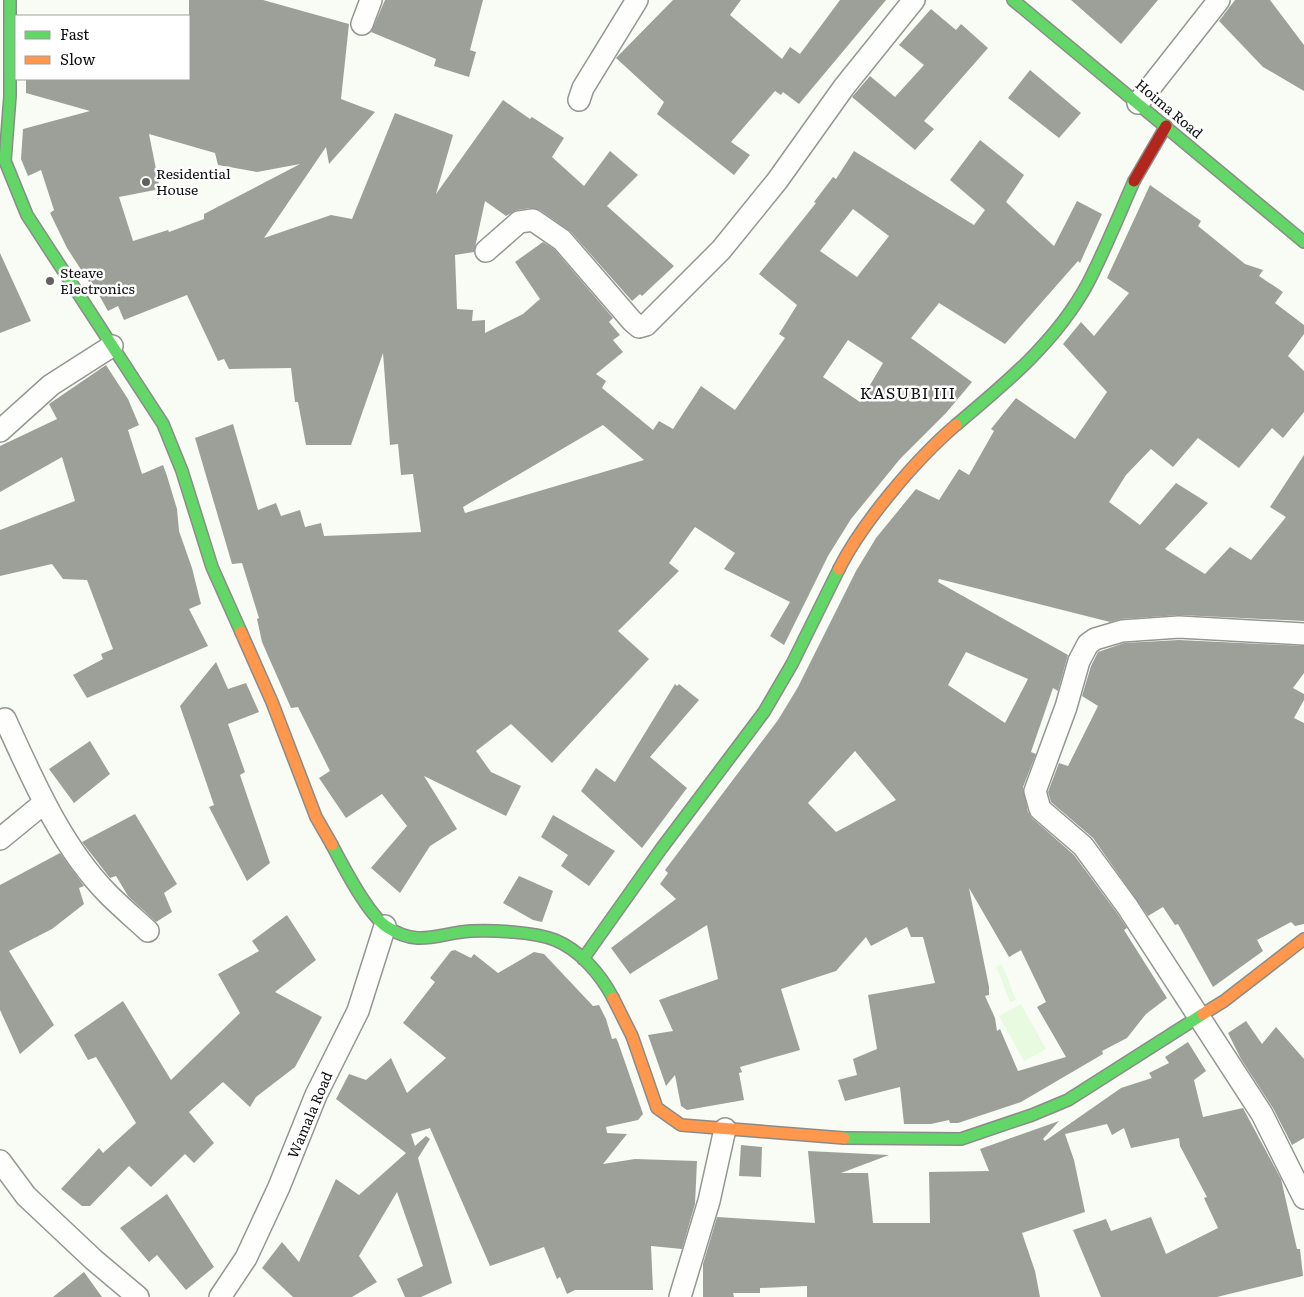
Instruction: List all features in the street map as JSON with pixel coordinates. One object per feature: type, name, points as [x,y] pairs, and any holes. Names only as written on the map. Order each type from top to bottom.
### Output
[{"type":"street","points":[[10,0],[10,96],[5,161],[27,215],[163,424],[182,471],[212,567],[272,702],[316,817],[358,892],[385,926],[407,938],[440,937],[471,931],[524,934],[555,940],[583,959],[602,977],[632,1036],[657,1108],[681,1125],[867,1140],[961,1139],[1032,1115],[1068,1100],[1224,1001],[1304,939]]},
{"type":"street","points":[[362,24],[371,0]]},
{"type":"street","points":[[579,100],[583,88],[637,0]]},
{"type":"street","points":[[486,251],[520,222],[533,220],[562,240],[632,321],[640,327],[646,326],[721,250],[777,181],[844,87],[914,0]]},
{"type":"street","name":"Hoima Road","points":[[1013,0],[1138,102],[1304,242]]},
{"type":"street","points":[[1138,102],[1219,0]]},
{"type":"street","points":[[583,959],[661,848],[764,712],[792,664],[842,563],[863,529],[912,469],[949,431],[1018,372],[1068,314],[1088,282],[1135,178],[1166,126]]},
{"type":"street","points":[[0,431],[51,385],[112,346]]},
{"type":"street","points":[[1304,634],[1179,627],[1122,630],[1094,639],[1088,644],[1079,661],[1066,707],[1035,791],[1040,809],[1083,846],[1092,857],[1200,1016],[1262,1114],[1304,1198]]},
{"type":"street","points":[[5,719],[44,803],[74,850],[107,894],[148,931]]},
{"type":"street","points":[[0,839],[44,803]]},
{"type":"street","name":"Wamala Road","points":[[220,1297],[246,1258],[279,1187],[316,1095],[358,1011],[385,926]]},
{"type":"street","points":[[680,1297],[709,1201],[725,1129]]},
{"type":"street","points":[[0,1161],[26,1196],[94,1260],[138,1297]]},
{"type":"green space","points":[[1002,964],[1016,1000],[1010,1002],[996,966]]},
{"type":"green space","points":[[1021,1004],[1046,1049],[1024,1061],[999,1016]]},
{"type":"building","points":[[189,0],[263,0],[349,24],[341,99],[375,112],[329,164],[326,147],[264,238],[331,215],[352,219],[395,113],[453,135],[436,194],[503,100],[530,119],[532,117],[564,138],[552,157],[584,186],[610,151],[638,175],[607,206],[674,266],[642,296],[640,294],[632,301],[571,232],[540,210],[531,208],[517,210],[506,216],[485,201],[474,252],[455,255],[457,309],[473,310],[472,321],[485,320],[485,333],[523,314],[540,299],[515,262],[543,242],[554,249],[613,318],[609,322],[620,335],[613,340],[623,352],[596,374],[606,381],[602,388],[653,430],[659,421],[673,429],[701,386],[735,410],[785,338],[779,334],[797,305],[759,274],[816,203],[814,202],[833,177],[836,179],[854,151],[974,225],[985,210],[950,180],[980,140],[1024,175],[1006,202],[1054,246],[1077,201],[1102,214],[1080,263],[1078,261],[1005,344],[939,303],[911,338],[972,382],[946,413],[900,459],[851,519],[828,556],[784,645],[770,636],[790,602],[724,569],[735,553],[695,527],[669,563],[679,571],[618,631],[649,659],[552,763],[511,724],[476,751],[491,772],[521,786],[506,816],[424,776],[457,829],[430,846],[400,893],[371,868],[407,826],[382,794],[346,818],[319,778],[330,771],[298,707],[291,708],[262,642],[257,619],[259,618],[242,563],[232,564],[195,438],[233,424],[258,510],[276,503],[281,516],[300,510],[305,527],[321,523],[324,536],[421,532],[413,474],[401,475],[398,444],[390,445],[383,353],[351,445],[306,445],[298,402],[295,402],[291,368],[229,369],[224,359],[218,361],[187,295],[124,320],[118,306],[108,311],[91,281],[89,282],[67,248],[50,213],[54,210],[41,170],[28,176],[21,159],[23,129],[90,111],[26,93],[26,80],[190,80]],"holes":[[[149,134],[215,153],[218,165],[257,172],[300,164],[204,214],[204,219],[169,232],[168,230],[133,241],[119,197],[160,189]],[[853,209],[889,236],[857,277],[820,251]],[[848,340],[883,363],[860,402],[823,377]],[[603,425],[644,460],[465,513],[463,507]]]},
{"type":"building","points":[[385,0],[483,0],[470,50],[476,52],[469,77],[434,66],[436,59],[371,32]]},
{"type":"building","points":[[673,0],[741,0],[730,15],[782,59],[790,47],[800,54],[840,0],[886,0],[799,104],[783,92],[781,95],[775,91],[731,142],[750,155],[734,175],[657,114],[664,102],[616,58]]},
{"type":"building","points":[[1071,0],[1158,0],[1121,44]]},
{"type":"building","points":[[1235,0],[1270,0],[1304,45],[1304,91],[1263,67],[1219,21]]},
{"type":"building","points":[[931,9],[956,30],[961,24],[988,48],[924,121],[934,129],[915,150],[852,97],[870,76],[895,97],[924,65],[899,45]]},
{"type":"building","points":[[1030,70],[1081,113],[1059,138],[1008,98]]},
{"type":"building","points":[[1150,185],[1201,221],[1198,226],[1245,264],[1263,270],[1259,276],[1283,292],[1275,303],[1304,325],[1304,334],[1288,356],[1304,371],[1304,412],[1283,438],[1272,428],[1239,468],[1198,438],[1173,467],[1151,449],[1126,475],[1109,502],[1140,525],[1176,483],[1208,503],[1165,549],[1205,574],[1230,547],[1251,560],[1286,517],[1270,507],[1304,455],[1304,621],[1180,615],[1121,619],[1110,622],[939,579],[938,582],[1068,655],[1058,691],[1053,688],[1031,752],[1036,754],[1023,787],[1028,812],[1032,818],[1074,855],[1127,928],[1124,930],[1167,998],[1146,1014],[1127,1038],[1102,1051],[1103,1054],[1021,1102],[958,1123],[950,1123],[949,1120],[931,1124],[904,1124],[900,1087],[845,1101],[838,1080],[857,1075],[853,1059],[877,1049],[868,995],[935,983],[923,937],[911,937],[907,927],[871,946],[866,937],[836,971],[781,989],[800,1050],[740,1067],[742,1072],[739,1073],[744,1100],[687,1110],[681,1106],[675,1075],[666,1086],[648,1035],[673,1031],[659,1000],[718,979],[707,925],[630,974],[611,948],[676,899],[660,884],[668,873],[665,870],[778,720],[798,687],[856,571],[876,538],[916,489],[939,500],[959,469],[969,475],[994,431],[991,429],[1016,398],[1075,439],[1107,392],[1063,344],[1081,322],[1094,336],[1129,293],[1107,278]],"holes":[[[966,652],[1028,679],[1005,723],[948,685]],[[855,751],[896,800],[836,832],[808,803]],[[969,888],[1009,957],[1021,950],[1046,1002],[1037,1007],[1066,1057],[1018,1071],[1000,1029],[997,1031],[995,1018],[985,996],[989,995]]]},
{"type":"building","points":[[0,253],[31,321],[0,333]]},
{"type":"building","points":[[106,365],[128,399],[139,425],[128,430],[142,474],[163,465],[167,476],[177,509],[179,531],[192,568],[201,604],[189,609],[208,646],[87,698],[73,675],[103,659],[101,654],[113,649],[87,580],[63,579],[52,564],[0,576],[0,530],[75,501],[62,457],[0,492],[0,446],[57,419],[49,404]]},
{"type":"building","points":[[1179,640],[1304,646],[1304,673],[1293,688],[1304,694],[1304,700],[1294,718],[1304,723],[1304,924],[1295,926],[1291,922],[1257,940],[1263,951],[1213,987],[1178,924],[1175,925],[1163,907],[1148,916],[1093,838],[1051,802],[1048,792],[1059,763],[1068,766],[1098,706],[1082,696],[1091,666],[1098,652],[1124,643]]},
{"type":"building","points":[[216,662],[228,689],[246,683],[259,712],[228,724],[245,772],[240,775],[270,863],[247,881],[209,807],[214,805],[180,706]]},
{"type":"building","points":[[675,684],[677,686],[679,684],[699,700],[650,757],[687,788],[642,848],[581,791],[596,768],[615,782]]},
{"type":"building","points":[[90,741],[110,774],[74,803],[49,769]]},
{"type":"building","points":[[135,814],[177,884],[164,893],[172,912],[156,922],[128,896],[116,876],[110,878],[82,842]]},
{"type":"building","points":[[553,815],[615,851],[589,886],[561,866],[568,855],[541,837]]},
{"type":"building","points":[[60,853],[84,886],[79,888],[84,904],[52,929],[9,951],[54,1025],[20,1054],[0,1010],[0,885]]},
{"type":"building","points":[[519,876],[553,891],[542,922],[533,920],[503,903]]},
{"type":"building","points":[[287,915],[316,960],[275,992],[322,1017],[295,1067],[256,1097],[250,1107],[223,1082],[189,1112],[214,1143],[194,1163],[185,1154],[151,1187],[129,1166],[90,1206],[82,1206],[61,1189],[99,1148],[103,1153],[136,1123],[96,1057],[88,1060],[74,1035],[123,1001],[171,1080],[240,1013],[218,974],[259,951],[252,941]]},
{"type":"building","points":[[455,950],[471,958],[474,954],[498,973],[534,952],[544,954],[593,1006],[599,1005],[606,1019],[612,1039],[616,1038],[618,1042],[643,1114],[638,1120],[606,1127],[607,1133],[627,1134],[603,1164],[635,1159],[697,1161],[695,1204],[682,1249],[651,1246],[653,1290],[575,1290],[567,1294],[560,1277],[557,1279],[544,1247],[490,1266],[430,1128],[411,1134],[415,1146],[426,1136],[430,1139],[418,1158],[452,1283],[421,1297],[405,1297],[397,1279],[423,1266],[397,1192],[359,1256],[377,1282],[352,1297],[293,1297],[262,1268],[282,1242],[299,1262],[336,1179],[359,1195],[406,1153],[336,1099],[349,1074],[366,1080],[391,1058],[407,1093],[446,1058],[403,1023],[435,982],[430,978],[451,951]]},
{"type":"building","points":[[1246,1021],[1262,1044],[1276,1027],[1304,1059],[1304,1138],[1292,1145],[1273,1108],[1241,1059],[1228,1033]]},
{"type":"building","points":[[1188,1042],[1206,1071],[1194,1080],[1203,1117],[1243,1108],[1281,1179],[1297,1249],[1300,1249],[1303,1276],[1217,1297],[1101,1297],[1073,1230],[1106,1219],[1111,1231],[1151,1217],[1166,1254],[1218,1228],[1204,1198],[1207,1197],[1180,1146],[1179,1138],[1131,1148],[1124,1128],[1112,1135],[1107,1124],[1065,1134],[1074,1160],[1085,1212],[1022,1233],[1035,1271],[1040,1297],[807,1297],[807,1286],[760,1288],[760,1293],[733,1293],[734,1297],[703,1297],[703,1264],[717,1217],[815,1223],[808,1151],[889,1155],[841,1173],[868,1173],[873,1223],[930,1223],[929,1172],[989,1171],[980,1149],[1059,1121],[1043,1139],[1045,1141],[1121,1088],[1152,1078],[1149,1073],[1169,1063],[1165,1057]]},
{"type":"building","points":[[741,1145],[762,1147],[761,1177],[739,1176]]},
{"type":"building","points":[[167,1194],[214,1267],[186,1290],[157,1255],[149,1262],[120,1228]]},
{"type":"building","points":[[84,1272],[102,1297],[53,1297]]},
{"type":"traffic: fast","points":[[10,0],[10,96],[5,161],[27,215],[163,424],[182,471],[212,567],[241,632]]},
{"type":"traffic: fast","points":[[1013,0],[1304,242]]},
{"type":"traffic: fast","points":[[956,425],[1029,360],[1061,324],[1088,283],[1134,181]]},
{"type":"traffic: fast","points":[[583,959],[661,849],[764,712],[792,664],[839,569]]},
{"type":"traffic: fast","points":[[332,845],[356,889],[372,912],[387,927],[398,933],[409,937],[429,938],[459,932],[491,931],[525,933],[547,937],[564,944],[589,964],[613,998]]},
{"type":"traffic: fast","points":[[844,1138],[961,1139],[1032,1115],[1068,1100],[1203,1014]]},
{"type":"traffic: slow","points":[[839,569],[861,532],[891,492],[924,455],[956,425]]},
{"type":"traffic: slow","points":[[241,632],[272,702],[316,817],[332,845]]},
{"type":"traffic: slow","points":[[1203,1014],[1224,1001],[1304,939]]},
{"type":"traffic: slow","points":[[613,998],[632,1036],[657,1108],[681,1125],[844,1138]]},
{"type":"traffic: jam","points":[[1134,181],[1166,126]]},
{"type":"place","name":"Residential House","points":[[146,182]]},
{"type":"place","name":"Steave Electronics","points":[[50,281]]},
{"type":"district","name":"KASUBI III","points":[[908,393]]}]
